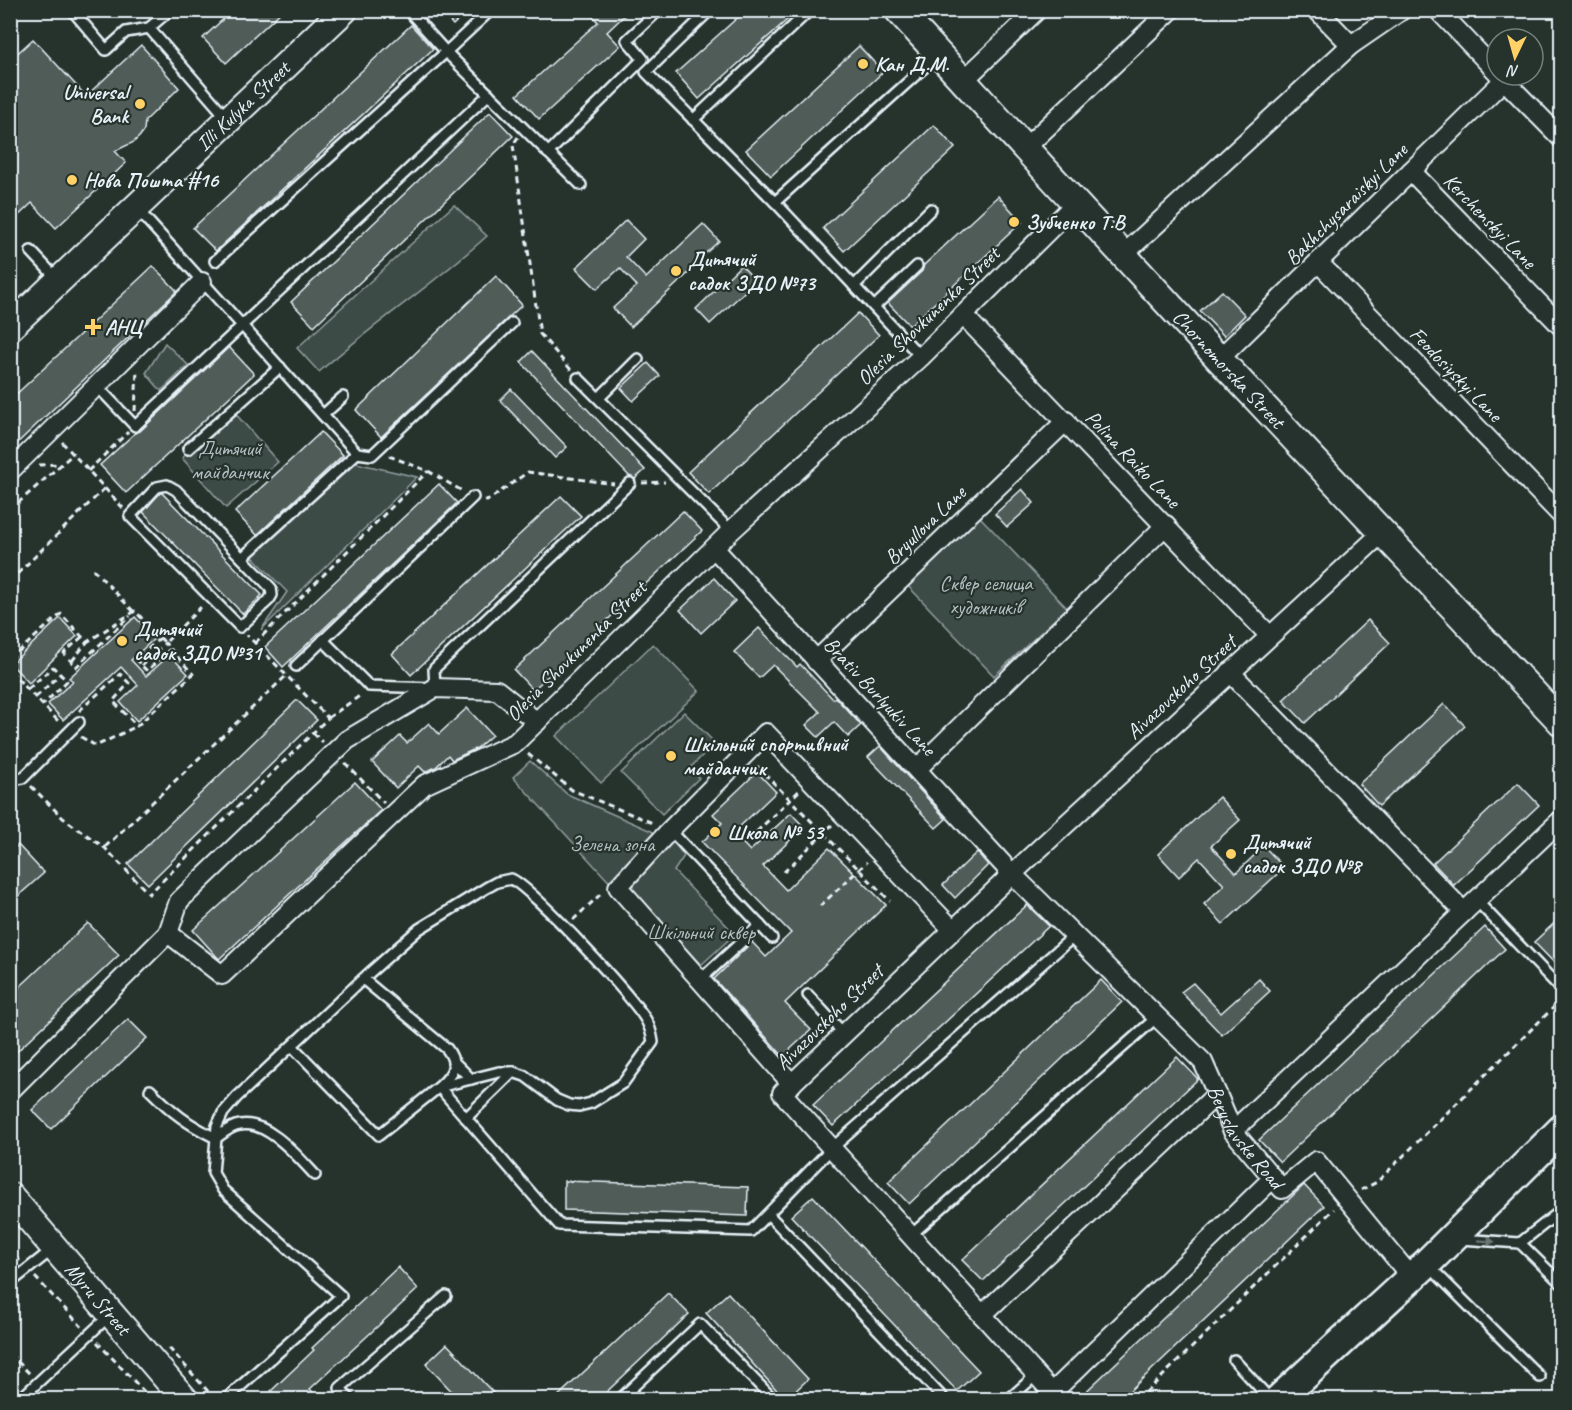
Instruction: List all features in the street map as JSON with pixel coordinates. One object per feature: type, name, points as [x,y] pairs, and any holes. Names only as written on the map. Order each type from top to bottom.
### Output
[{"type":"main road","points":[[1278,1400],[1419,1270],[1562,1129]]},
{"type":"street","name":"Illi Kulyka Street","points":[[13,319],[59,281],[344,10]]},
{"type":"street","name":"Chornomorska Street","points":[[898,10],[962,82],[1382,533],[1559,715]]},
{"type":"street","points":[[962,82],[1037,10]]},
{"type":"street","points":[[1024,148],[1171,10]]},
{"type":"street","points":[[1317,10],[1352,45]]},
{"type":"street","points":[[1123,255],[1352,45],[1402,10]]},
{"type":"street","points":[[1438,10],[1485,60]]},
{"type":"street","name":"Bakhchysaraiskyi Lane","points":[[1219,359],[1411,171],[1490,87]]},
{"type":"street","points":[[1511,87],[1562,139]]},
{"type":"street","name":"Kerchenskyi Lane","points":[[1411,171],[1562,327]]},
{"type":"street","name":"Olesia Shovkunenka Street","points":[[168,933],[222,975],[424,785],[515,743],[731,531],[921,357],[1075,204]]},
{"type":"street","name":"Feodosiyskyi Lane","points":[[1319,263],[1562,516]]},
{"type":"street","points":[[10,471],[202,282]]},
{"type":"street","name":"Polina Raiko Lane","points":[[963,315],[1269,635]]},
{"type":"street","name":"Bryullova Lane","points":[[816,661],[1066,421]]},
{"type":"street","points":[[917,769],[1166,525]]},
{"type":"street","name":"Aivazovskoho Street","points":[[787,1089],[1012,874],[1382,533]]},
{"type":"street","name":"Brativ Burlyukiv Lane","points":[[714,548],[1012,874]]},
{"type":"street","points":[[1230,672],[1470,906]]},
{"type":"street","points":[[10,1092],[168,933],[179,901],[347,740],[435,688],[497,690],[537,722]]},
{"type":"street","points":[[953,930],[766,733],[670,830],[618,887],[700,980],[787,1089],[831,1149],[1056,1396],[1273,1178]]},
{"type":"street","points":[[1233,1131],[1562,819]]},
{"type":"street","points":[[1012,874],[1157,1017]]},
{"type":"street","name":"Beryslavske Road","points":[[1157,1017],[1203,1062],[1233,1131],[1282,1189],[1316,1161],[1345,1198],[1419,1270]]},
{"type":"street","points":[[982,1316],[1217,1094]]},
{"type":"street","name":"Myru Street","points":[[10,1196],[185,1400]]},
{"type":"lane","points":[[72,10],[106,50],[126,32],[149,28],[170,10]]},
{"type":"lane","points":[[408,10],[446,52],[581,185]]},
{"type":"lane","points":[[216,261],[491,10]]},
{"type":"lane","points":[[548,153],[643,59],[627,40],[659,10]]},
{"type":"lane","points":[[710,10],[646,72],[775,202],[921,357]]},
{"type":"lane","points":[[693,120],[810,10]]},
{"type":"lane","points":[[149,28],[228,120]]},
{"type":"lane","points":[[775,202],[938,55]]},
{"type":"lane","points":[[97,386],[135,426],[489,94]]},
{"type":"lane","points":[[136,208],[357,453],[372,455],[411,426],[512,323]]},
{"type":"lane","points":[[854,286],[931,209]]},
{"type":"lane","points":[[31,251],[59,281]]},
{"type":"lane","points":[[874,308],[916,266]]},
{"type":"lane","points":[[599,398],[638,359]]},
{"type":"lane","points":[[188,449],[280,367]]},
{"type":"lane","points":[[578,378],[731,531]]},
{"type":"lane","points":[[323,415],[342,397]]},
{"type":"lane","points":[[242,558],[357,453]]},
{"type":"lane","points":[[323,640],[369,686],[435,688],[434,669],[630,483]]},
{"type":"lane","points":[[167,485],[176,490],[271,588],[272,595],[240,627],[130,516],[157,487],[167,485]]},
{"type":"lane","points":[[296,666],[473,497]]},
{"type":"lane","points":[[10,780],[23,778],[67,728],[79,722]]},
{"type":"lane","points":[[670,830],[772,938]]},
{"type":"lane","points":[[225,1400],[341,1296],[223,1190],[213,1173],[217,1126],[223,1113],[363,979],[419,929],[504,879],[516,881],[565,928],[635,1005],[646,1020],[653,1042],[623,1083],[591,1103],[579,1106],[557,1100],[525,1076],[513,1072],[499,1072],[439,1087]]},
{"type":"lane","points":[[1470,906],[1562,990]]},
{"type":"lane","points":[[700,980],[760,925]]},
{"type":"lane","points":[[439,1087],[559,1225],[751,1231],[831,1149],[1074,936]]},
{"type":"lane","points":[[363,979],[447,1048],[454,1062],[471,1079]]},
{"type":"lane","points":[[808,995],[844,1034]]},
{"type":"lane","points":[[910,1236],[1157,1017]]},
{"type":"lane","points":[[292,1046],[379,1136],[439,1087],[451,1075],[454,1062]]},
{"type":"lane","points":[[466,1118],[513,1072]]},
{"type":"lane","points":[[150,1090],[173,1113],[195,1128],[216,1138]]},
{"type":"lane","points":[[216,1138],[233,1126],[255,1125],[269,1132],[290,1148],[315,1175]]},
{"type":"lane","points":[[1520,1243],[1562,1210]]},
{"type":"lane","points":[[768,1214],[945,1400]]},
{"type":"lane","points":[[1451,1238],[1520,1243],[1560,1281]]},
{"type":"lane","points":[[10,1283],[54,1248]]},
{"type":"lane","points":[[1419,1270],[1540,1377]]},
{"type":"lane","points":[[350,1400],[340,1388],[446,1296]]},
{"type":"lane","points":[[19,1400],[111,1314]]},
{"type":"lane","points":[[619,1400],[700,1324],[774,1400]]},
{"type":"lane","points":[[1234,1360],[1271,1400]]},
{"type":"lane","points":[[1008,1400],[1036,1375]]},
{"type":"path","points":[[523,128],[513,145],[540,334],[578,378]]},
{"type":"path","points":[[51,431],[130,516]]},
{"type":"path","points":[[377,451],[428,471],[473,497],[487,501],[528,472],[613,484],[682,482]]},
{"type":"path","points":[[10,510],[73,454]]},
{"type":"path","points":[[255,643],[428,471]]},
{"type":"path","points":[[10,581],[105,488]]},
{"type":"path","points":[[10,671],[67,728],[96,746],[137,726],[193,674],[93,569]]},
{"type":"path","points":[[142,666],[200,608]]},
{"type":"path","points":[[72,661],[87,642],[135,611]]},
{"type":"path","points":[[82,637],[64,653],[76,667],[135,611]]},
{"type":"path","points":[[10,659],[61,614],[87,642]]},
{"type":"path","points":[[240,627],[328,718]]},
{"type":"path","points":[[160,638],[136,660],[147,671],[170,649]]},
{"type":"path","points":[[28,689],[53,667],[67,681],[43,705]]},
{"type":"path","points":[[36,698],[60,674]]},
{"type":"path","points":[[67,728],[120,674],[129,683],[113,701],[137,726]]},
{"type":"path","points":[[105,848],[287,675]]},
{"type":"path","points":[[23,778],[63,818],[105,848],[148,894],[328,718],[356,700]]},
{"type":"path","points":[[313,733],[394,814]]},
{"type":"path","points":[[515,743],[572,790],[670,830]]},
{"type":"path","points":[[758,765],[890,901]]},
{"type":"path","points":[[749,839],[791,799]]},
{"type":"path","points":[[784,872],[824,833]]},
{"type":"path","points":[[820,906],[859,869]]},
{"type":"path","points":[[565,928],[605,891]]},
{"type":"path","points":[[1138,1400],[1345,1198],[1377,1182],[1562,1000]]},
{"type":"path","points":[[10,1354],[38,1383]]},
{"type":"green space","points":[[454,205],[487,236],[319,372],[297,348]]},
{"type":"green space","points":[[165,343],[188,365],[161,391],[146,373]]},
{"type":"green space","name":"Дитячий майданчик","points":[[234,412],[278,462],[226,508],[182,458]]},
{"type":"green space","points":[[356,463],[417,477],[261,630],[287,592],[252,556]]},
{"type":"green space","name":"Сквер селища художників","points":[[980,517],[1067,608],[994,676],[908,586]]},
{"type":"green space","points":[[653,644],[699,691],[601,783],[556,736]]},
{"type":"green space","name":"Шкільний спортивний майданчик","points":[[684,712],[715,743],[690,768],[699,778],[662,814],[621,773]]},
{"type":"green space","name":"Зелена зона","points":[[530,761],[567,794],[658,834],[612,885],[513,777]]},
{"type":"green space","name":"Шкільний сквер","points":[[671,838],[684,856],[674,871],[735,934],[701,965],[629,886]]},
{"type":"building","points":[[233,10],[283,10],[226,63],[203,38]]},
{"type":"building","points":[[440,10],[469,10],[453,25]]},
{"type":"building","points":[[587,10],[630,10],[607,32],[620,46],[539,119],[517,95],[598,22]]},
{"type":"building","points":[[746,10],[798,10],[699,99],[676,73]]},
{"type":"building","points":[[411,25],[433,49],[216,251],[193,228]]},
{"type":"building","points":[[33,39],[86,96],[141,45],[179,88],[145,121],[144,130],[134,142],[115,151],[126,163],[56,228],[32,203],[17,217],[10,210],[10,60]]},
{"type":"building","points":[[859,46],[883,72],[771,176],[746,150]]},
{"type":"building","points":[[490,112],[513,136],[314,326],[291,302]]},
{"type":"building","points":[[934,125],[955,148],[844,251],[823,228]]},
{"type":"building","points":[[998,196],[1022,222],[910,326],[888,303],[922,271],[924,265]]},
{"type":"building","points":[[626,220],[644,239],[626,257],[646,278],[703,224],[719,241],[631,327],[613,308],[637,286],[620,268],[597,289],[576,268]]},
{"type":"building","points":[[741,265],[756,281],[710,324],[696,309]]},
{"type":"building","points":[[153,266],[177,291],[10,450],[10,400]]},
{"type":"building","points":[[496,276],[522,305],[381,437],[356,410]]},
{"type":"building","points":[[1222,291],[1245,315],[1224,336],[1200,311]]},
{"type":"building","points":[[858,313],[879,335],[709,494],[688,472]]},
{"type":"building","points":[[229,347],[254,374],[126,493],[100,465],[140,431]]},
{"type":"building","points":[[532,351],[645,470],[635,479],[629,476],[521,362]]},
{"type":"building","points":[[648,363],[660,376],[633,401],[621,388]]},
{"type":"building","points":[[511,389],[567,447],[555,458],[500,400]]},
{"type":"building","points":[[321,432],[343,455],[257,535],[235,512]]},
{"type":"building","points":[[439,484],[457,503],[283,667],[265,647]]},
{"type":"building","points":[[1022,489],[1034,503],[1007,527],[995,514]]},
{"type":"building","points":[[160,493],[262,595],[243,614],[143,512]]},
{"type":"building","points":[[561,496],[581,516],[411,675],[392,654]]},
{"type":"building","points":[[683,511],[702,531],[533,690],[514,670]]},
{"type":"building","points":[[714,578],[735,601],[701,633],[680,610]]},
{"type":"building","points":[[135,617],[155,638],[131,660],[146,676],[170,655],[188,674],[137,721],[120,702],[138,685],[121,667],[63,720],[48,704],[73,681],[69,678]]},
{"type":"building","points":[[60,618],[77,636],[29,683],[11,664]]},
{"type":"building","points":[[1368,620],[1390,643],[1305,723],[1283,700]]},
{"type":"building","points":[[759,628],[797,667],[800,664],[833,699],[835,697],[861,725],[848,737],[834,722],[818,737],[806,725],[820,712],[773,665],[759,678],[734,652]]},
{"type":"building","points":[[297,700],[317,720],[148,884],[128,864]]},
{"type":"building","points":[[1444,704],[1465,726],[1379,806],[1359,784]]},
{"type":"building","points":[[467,708],[492,735],[477,748],[452,760],[448,755],[436,767],[425,772],[419,766],[396,788],[372,762],[400,736],[407,743],[429,723],[439,734]]},
{"type":"building","points":[[880,746],[946,819],[936,828],[868,757]]},
{"type":"building","points":[[757,772],[776,792],[733,833],[750,851],[791,813],[804,827],[763,866],[786,890],[829,848],[886,905],[785,1003],[811,1030],[783,1056],[714,979],[752,942],[766,957],[791,933],[702,842],[722,823],[713,814]]},
{"type":"building","points":[[355,782],[381,810],[219,959],[193,930]]},
{"type":"building","points":[[1518,783],[1539,805],[1454,885],[1433,863]]},
{"type":"building","points":[[1219,797],[1240,820],[1211,846],[1236,873],[1264,846],[1284,868],[1223,924],[1204,904],[1224,885],[1199,858],[1179,877],[1158,854]]},
{"type":"building","points":[[18,845],[44,873],[10,903],[10,852]]},
{"type":"building","points":[[977,852],[988,865],[955,898],[943,885]]},
{"type":"building","points":[[1027,905],[1049,926],[833,1126],[813,1105]]},
{"type":"building","points":[[1562,916],[1562,971],[1534,942]]},
{"type":"building","points":[[88,923],[119,955],[10,1058],[10,996]]},
{"type":"building","points":[[1485,927],[1505,949],[1280,1162],[1259,1140]]},
{"type":"building","points":[[1259,979],[1270,991],[1222,1035],[1181,992],[1193,983],[1221,1013]]},
{"type":"building","points":[[1101,980],[1122,1002],[909,1204],[888,1182]]},
{"type":"building","points":[[128,1019],[147,1038],[51,1129],[32,1110]]},
{"type":"building","points":[[1177,1057],[1198,1079],[983,1281],[962,1260]]},
{"type":"building","points":[[564,1181],[748,1187],[747,1216],[564,1210]]},
{"type":"building","points":[[1304,1185],[1324,1206],[1120,1400],[1077,1400]]},
{"type":"building","points":[[813,1196],[979,1371],[957,1391],[791,1216]]},
{"type":"building","points":[[398,1267],[418,1289],[310,1389],[320,1400],[280,1400],[271,1391],[314,1350],[312,1348]]},
{"type":"building","points":[[668,1293],[689,1314],[598,1400],[554,1400]]},
{"type":"building","points":[[728,1293],[808,1379],[786,1400],[706,1313]]},
{"type":"building","points":[[447,1344],[500,1400],[460,1400],[426,1364]]},
{"type":"place","name":"Кан Д.М.","points":[[863,64]]},
{"type":"place","name":"Universal Bank","points":[[140,104]]},
{"type":"place","name":"Нова Пошта #16","points":[[72,180]]},
{"type":"place","name":"Зубченко Т.В","points":[[1014,222]]},
{"type":"place","name":"Дитячий садок ЗДО №73","points":[[676,271]]},
{"type":"place","name":"АНЦ","points":[[93,327]]},
{"type":"place","name":"Дитячий садок ЗДО №31","points":[[122,641]]},
{"type":"place","name":"Шкільний спортивний майданчик","points":[[671,756]]},
{"type":"place","name":"Школа № 53","points":[[715,832]]},
{"type":"place","name":"Дитячий садок ЗДО №8","points":[[1231,854]]}]
